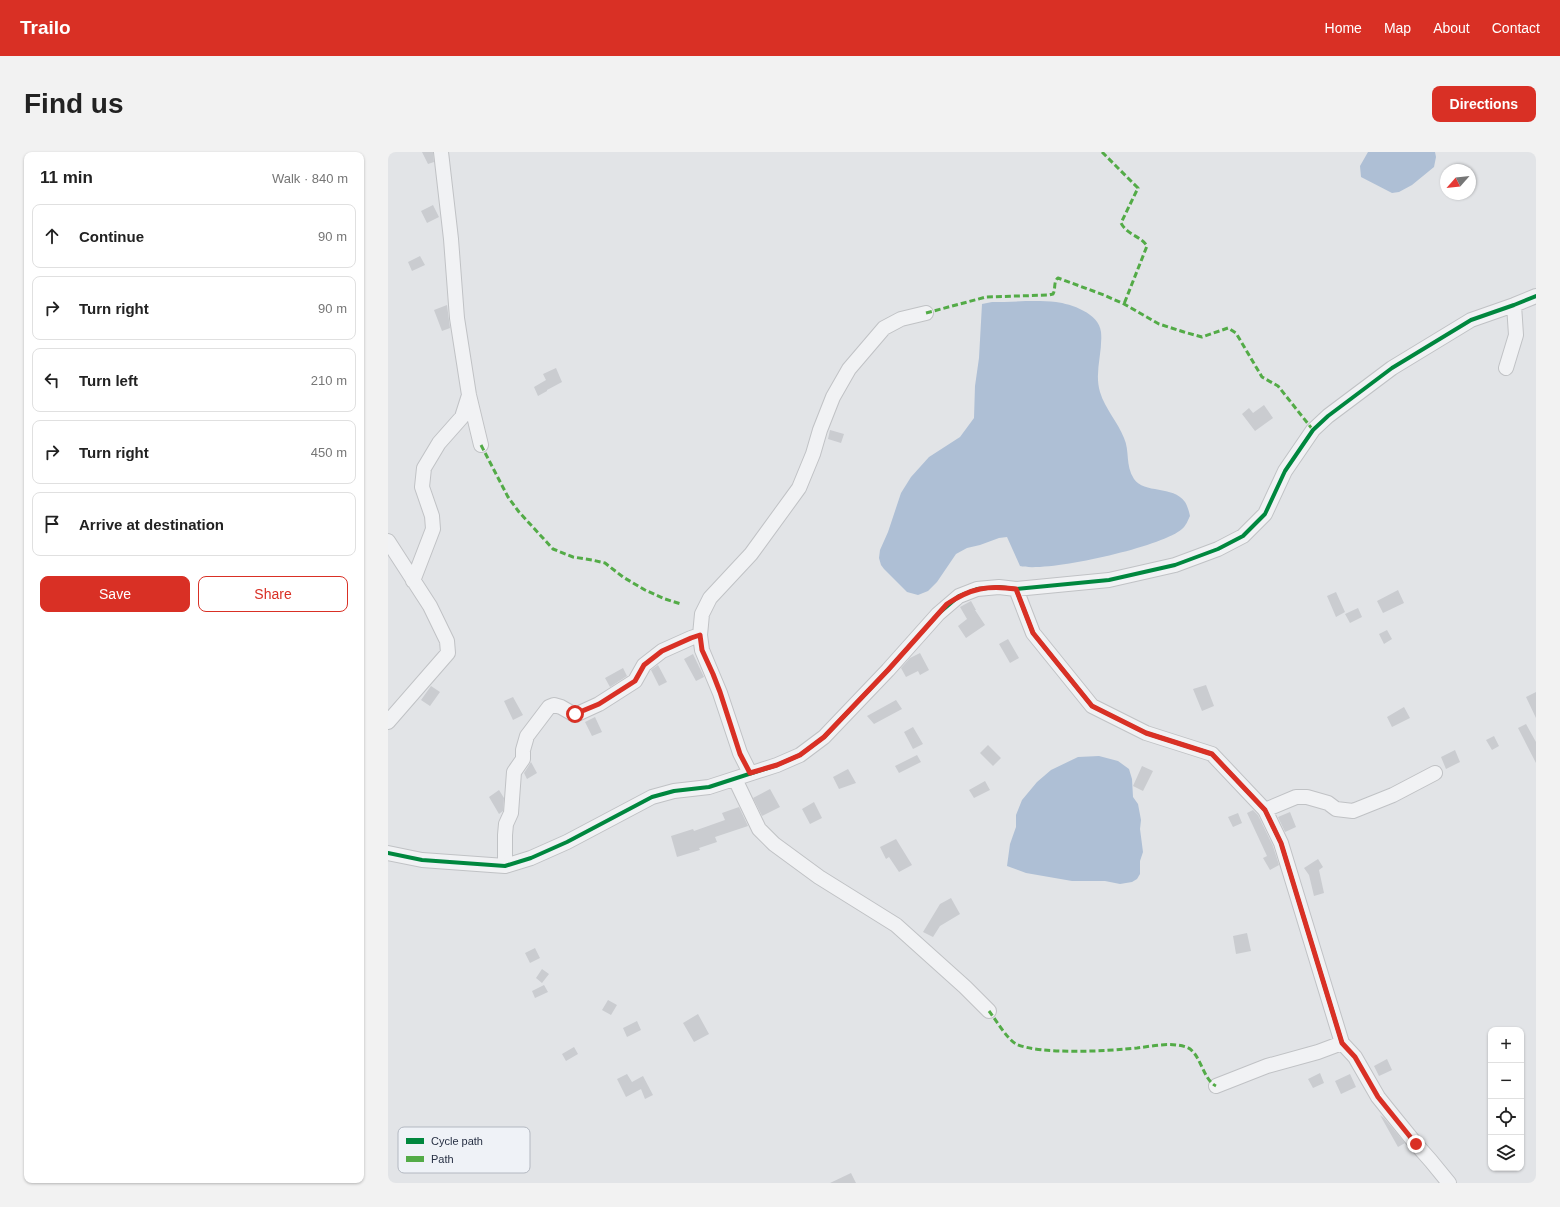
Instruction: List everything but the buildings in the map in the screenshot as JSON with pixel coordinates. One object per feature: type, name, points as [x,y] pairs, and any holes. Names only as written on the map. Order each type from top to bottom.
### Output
[{"type":"street","points":[[441,152],[451,239],[457,318],[470,395],[481,445]]},
{"type":"street","points":[[388,852],[422,860],[505,866],[531,858],[566,842],[652,797],[709,787],[777,765],[800,755],[824,737],[888,670],[947,604],[959,596],[977,588],[999,587],[1016,589],[1109,580],[1175,565],[1218,549],[1243,536],[1265,514],[1285,471],[1313,430],[1328,416],[1392,368],[1471,320],[1536,296]]},
{"type":"street","points":[[1506,368],[1516,335],[1514,305]]},
{"type":"street","points":[[750,773],[740,754],[720,692],[702,650],[700,635],[702,614],[710,598],[751,554],[799,488],[813,454],[820,430],[833,397],[849,369],[884,328],[901,319],[926,312]]},
{"type":"street","points":[[413,581],[433,529],[432,516],[422,487],[424,468],[439,443],[462,417],[470,395]]},
{"type":"street","points":[[388,541],[430,606],[447,641],[448,653],[388,722]]},
{"type":"street","points":[[1016,589],[1033,633],[1092,706],[1146,733],[1212,754],[1265,810],[1281,843],[1342,1043],[1355,1057],[1378,1097],[1416,1144],[1432,1160],[1449,1183]]},
{"type":"street","points":[[505,866],[506,824],[511,813],[514,772],[523,759],[523,750],[527,736],[549,707],[554,705],[561,706],[575,714],[599,704],[635,681],[644,665],[662,651],[700,635]]},
{"type":"street","points":[[1265,810],[1296,797],[1307,797],[1328,803],[1336,809],[1353,811],[1393,795],[1435,773]]},
{"type":"street","points":[[735,779],[759,829],[774,844],[819,877],[896,925],[966,987],[989,1012]]},
{"type":"street","points":[[1216,1086],[1267,1066],[1318,1052],[1342,1043]]},
{"type":"water","points":[[1368,152],[1435,152],[1436,157],[1434,167],[1412,185],[1399,192],[1392,193],[1361,177],[1360,166]]},
{"type":"water","points":[[992,302],[1056,302],[1076,307],[1090,315],[1095,320],[1099,325],[1101,332],[1098,384],[1102,398],[1126,443],[1128,463],[1131,474],[1139,484],[1144,487],[1166,491],[1180,497],[1186,503],[1190,516],[1186,525],[1182,529],[1170,536],[1152,543],[1103,557],[1053,566],[1020,566],[1007,537],[999,538],[967,548],[956,554],[937,582],[928,591],[918,595],[907,592],[881,565],[879,558],[880,550],[888,532],[901,493],[911,477],[929,457],[960,437],[974,418],[975,386],[979,358],[982,304]]},
{"type":"water","points":[[1099,756],[1118,761],[1129,769],[1132,779],[1133,797],[1138,804],[1141,820],[1140,829],[1143,852],[1140,861],[1140,874],[1137,879],[1132,882],[1120,884],[1105,881],[1072,881],[1026,873],[1007,866],[1010,844],[1016,827],[1016,815],[1022,800],[1037,782],[1051,770],[1078,757]]},
{"type":"marked path","points":[[1102,152],[1138,188],[1121,223],[1127,230],[1147,246],[1124,304]]},
{"type":"marked path","points":[[926,313],[986,297],[1053,294],[1056,280],[1058,278],[1104,295],[1124,304],[1159,324],[1184,332],[1202,337],[1228,328],[1236,333],[1262,377],[1278,386],[1313,430]]},
{"type":"marked path","points":[[481,445],[508,497],[519,512],[553,549],[573,557],[605,563],[623,577],[645,590],[681,604]]},
{"type":"marked path","points":[[989,1011],[1005,1034],[1013,1042],[1041,1050],[1093,1051],[1156,1045],[1186,1047],[1195,1054],[1211,1083],[1216,1086]]},
{"type":"cycle path","points":[[388,853],[422,860],[505,866],[531,858],[567,842],[652,797],[674,791],[709,787],[777,765],[800,755],[824,737],[888,670],[938,614],[959,596],[977,589],[999,587],[1016,589],[1109,580],[1175,565],[1218,549],[1243,536],[1265,514],[1285,471],[1313,430],[1328,416],[1392,368],[1471,320],[1536,296]]},
{"type":"cycle path","points":[[1016,589],[1033,633],[1092,706],[1146,733],[1212,754],[1265,810],[1281,843],[1342,1043]]},
{"type":"route","points":[[575,714],[599,704],[635,681],[644,665],[662,651],[700,635],[702,650],[720,692],[740,754],[750,773],[777,765],[800,755],[824,737],[888,670],[947,604],[959,596],[977,588],[999,587],[1016,589],[1033,633],[1092,706],[1146,733],[1212,754],[1265,810],[1281,843],[1342,1043],[1355,1057],[1378,1097],[1416,1144]]}]
